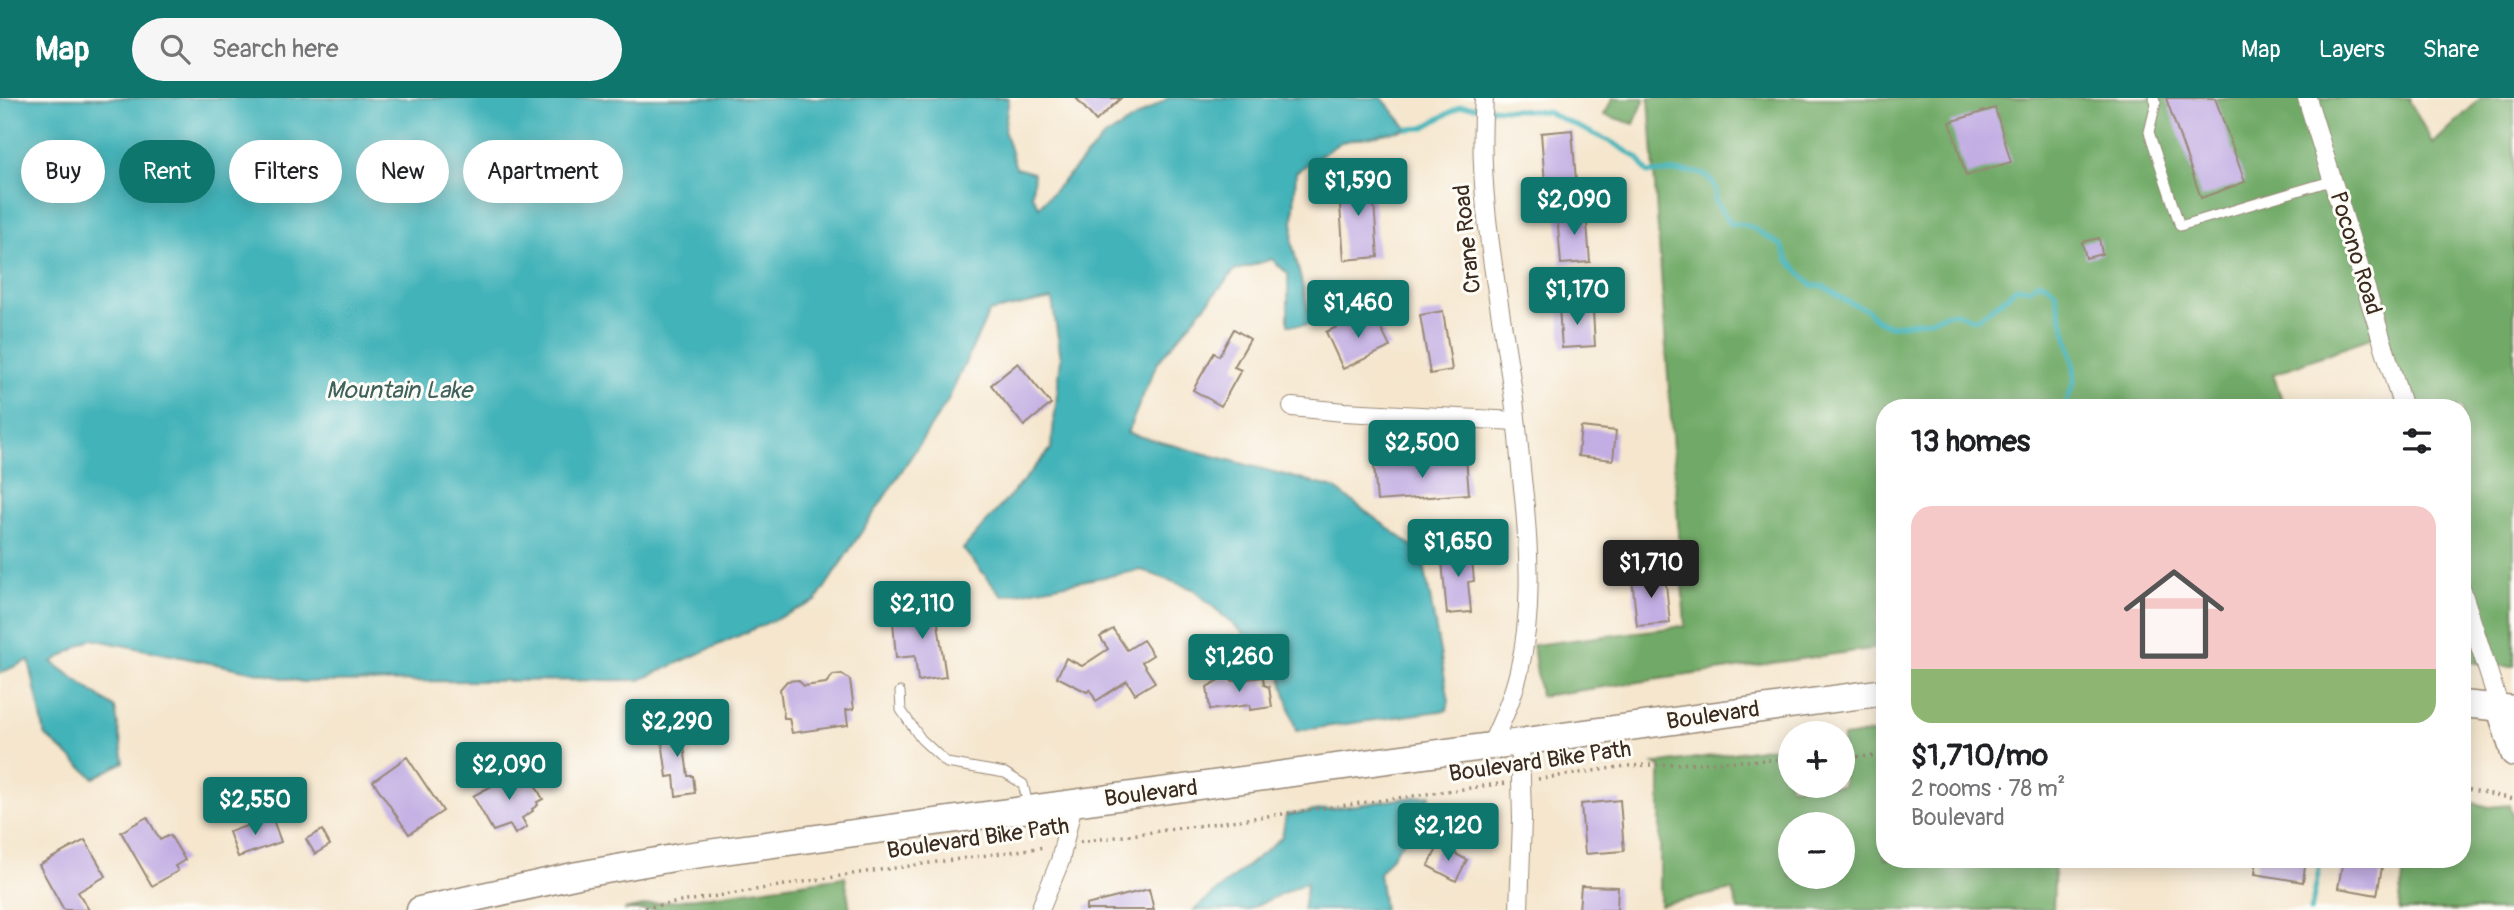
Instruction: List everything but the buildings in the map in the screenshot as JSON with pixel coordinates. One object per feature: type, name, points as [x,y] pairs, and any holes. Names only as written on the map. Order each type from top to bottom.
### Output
[{"type":"main road","name":"Boulevard","points":[[420,910],[578,875],[680,857],[1876,693]]},
{"type":"main road","points":[[2471,705],[2507,708],[2514,753]]},
{"type":"street","name":"Pocono Road","points":[[2307,98],[2400,399]]},
{"type":"street","name":"Crane Road","points":[[1483,108],[1484,170],[1492,259],[1516,421],[1526,523],[1528,597],[1519,672],[1491,745]]},
{"type":"street","points":[[1292,407],[1516,421]]},
{"type":"street","points":[[2471,614],[2507,708]]},
{"type":"street","points":[[1519,910],[1520,741]]},
{"type":"street","points":[[1040,910],[1060,861],[1073,803]]},
{"type":"lane","points":[[2154,98],[2156,103],[2149,132],[2180,226],[2334,180]]},
{"type":"lane","points":[[900,692],[901,710],[921,738],[947,763],[1005,773],[1023,784],[1029,810]]},
{"type":"path","points":[[1855,757],[1876,756]]},
{"type":"path","name":"Boulevard Bike Path","points":[[631,910],[859,873],[1627,766],[1778,760]]},
{"type":"path","points":[[2471,790],[2514,799]]},
{"type":"green space","points":[[1613,98],[1645,98],[1634,124],[1604,115]]},
{"type":"green space","points":[[1649,98],[2410,98],[2433,144],[2481,98],[2514,98],[2514,666],[2471,662],[2471,399],[2396,399],[2375,336],[2273,374],[2282,399],[1876,399],[1876,648],[1540,696],[1533,645],[1685,626]]},
{"type":"green space","points":[[1876,732],[1876,868],[2055,868],[2053,910],[1738,910],[1732,890],[1660,905],[1660,767],[1654,764],[1778,747],[1778,798],[1855,798],[1855,735]]},
{"type":"green space","points":[[2471,802],[2489,807],[2509,805],[2514,821],[2514,910],[2399,910],[2404,868],[2471,868]]},
{"type":"green space","points":[[845,877],[850,910],[624,910],[653,904]]},
{"type":"water","name":"Mountain Lake","points":[[0,98],[1009,98],[1004,130],[1016,168],[1034,173],[1032,195],[1039,207],[1103,138],[1168,98],[1382,98],[1408,129],[1341,142],[1296,172],[1292,243],[1312,325],[1288,325],[1288,274],[1272,259],[1234,271],[1157,363],[1127,433],[1334,488],[1422,553],[1449,701],[1447,710],[1296,731],[1277,663],[1193,589],[1141,570],[1002,596],[963,549],[1051,449],[1061,358],[1052,299],[989,312],[947,402],[816,601],[640,680],[303,682],[92,639],[52,662],[115,708],[124,762],[94,778],[45,735],[29,660],[0,673]]},
{"type":"water","points":[[1430,795],[1428,810],[1379,873],[1384,910],[1303,910],[1307,882],[1247,910],[1194,910],[1282,837],[1286,815]]},
{"type":"waterway","points":[[1408,129],[1423,128],[1461,106],[1547,112],[1615,144],[1638,158],[1648,173],[1682,171],[1703,175],[1711,180],[1715,188],[1715,201],[1731,224],[1743,224],[1753,228],[1782,246],[1788,260],[1812,286],[1823,286],[1867,310],[1875,319],[1889,326],[1930,320],[1954,312],[1976,320],[2017,287],[2030,289],[2038,282],[2047,284],[2056,292],[2073,362],[2074,381],[2068,399]]},
{"type":"waterway","points":[[2311,910],[2319,868]]}]
